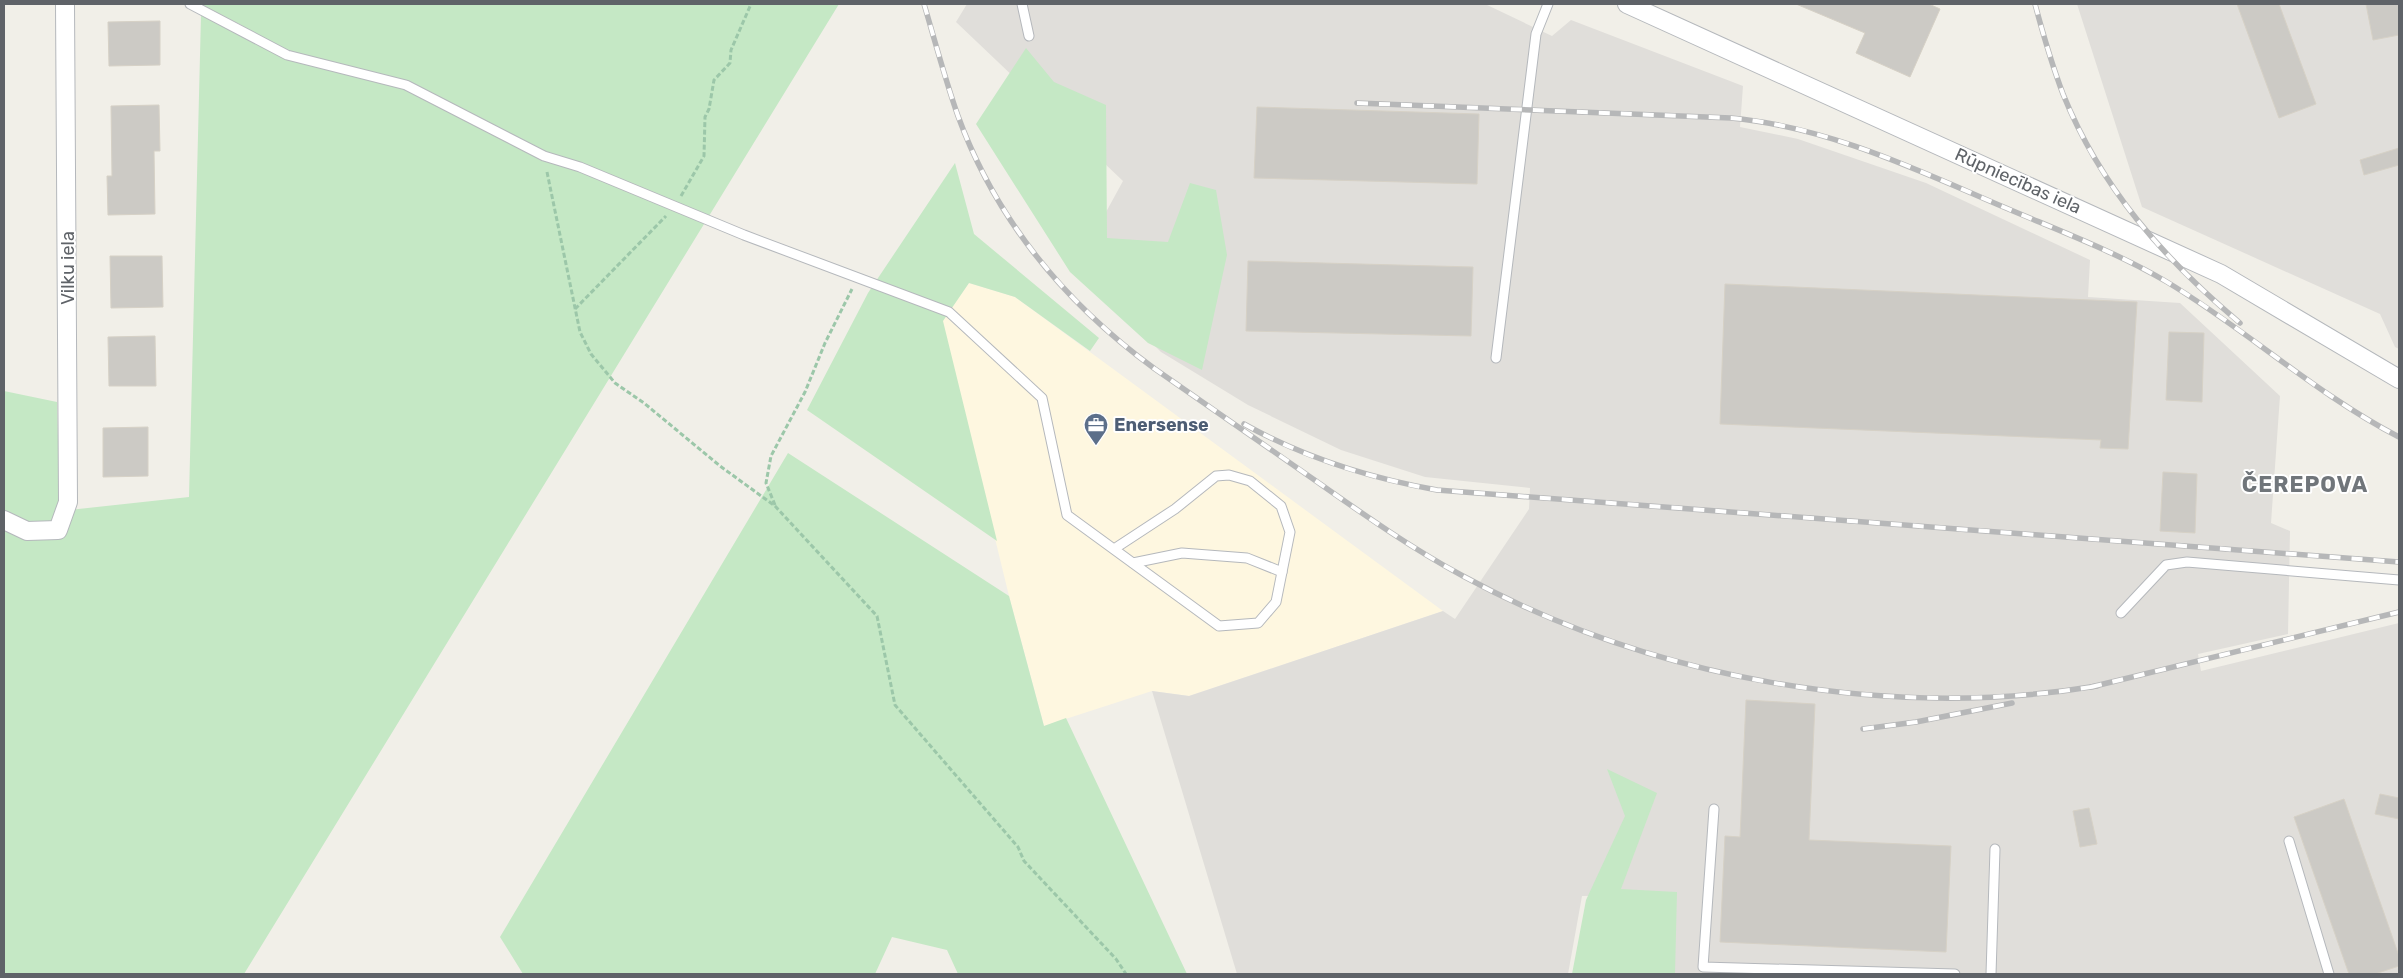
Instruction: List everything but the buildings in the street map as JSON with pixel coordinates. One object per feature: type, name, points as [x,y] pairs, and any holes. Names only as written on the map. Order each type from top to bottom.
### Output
[{"type":"street","name":"Vilku iela","points":[[4,520],[26,531],[58,530],[68,502],[65,4]]},
{"type":"street","name":"Rūpniecības iela","points":[[1627,4],[2221,274],[2399,379]]},
{"type":"lane","points":[[190,4],[286,55],[406,85],[544,156],[580,167],[676,207],[949,312],[1042,398],[1067,515],[1219,626],[1258,623],[1276,602],[1290,532],[1281,506],[1250,481],[1229,475],[1216,476],[1175,509],[1114,549]]},
{"type":"lane","points":[[1022,4],[1029,36]]},
{"type":"lane","points":[[1496,358],[1536,34],[1548,4]]},
{"type":"lane","points":[[1133,563],[1182,553],[1248,558],[1282,572]]},
{"type":"lane","points":[[2121,613],[2166,564],[2187,562],[2399,580]]},
{"type":"lane","points":[[1714,809],[1703,968],[1955,974]]},
{"type":"lane","points":[[2288,841],[2330,974]]},
{"type":"lane","points":[[1991,974],[1995,849]]},
{"type":"path","points":[[575,309],[676,207],[704,156],[706,117],[714,80],[730,63],[731,50],[751,4]]},
{"type":"path","points":[[544,156],[580,332],[591,354],[615,383],[644,403],[720,466],[775,506],[877,616],[895,705],[1018,847],[1024,861],[1116,959],[1126,974]]},
{"type":"path","points":[[775,506],[766,483],[771,456],[805,392],[826,343],[858,278]]},
{"type":"shaded area","points":[[967,4],[1485,4],[1552,36],[1571,20],[1743,86],[1740,127],[1798,139],[1926,183],[2090,260],[2088,297],[2180,303],[2280,396],[2271,523],[2290,531],[2288,634],[2198,654],[2201,671],[2399,623],[2399,974],[1663,974],[1666,895],[1582,896],[1568,974],[1237,974],[1152,691],[1189,696],[1443,611],[1455,619],[1529,509],[1530,488],[1425,477],[1341,450],[1248,405],[1161,352],[1076,267],[1123,181],[956,22]]},
{"type":"shaded area","points":[[2077,4],[2399,4],[2399,349],[2395,347],[2380,314],[2142,207]]},
{"type":"shaded area","name":"Enersense","points":[[969,283],[1015,297],[1443,611],[1189,696],[1152,691],[1044,726],[1009,596],[942,321]]},
{"type":"green space","points":[[200,4],[839,4],[244,974],[4,974],[4,391],[57,402],[60,511],[189,497],[201,15],[243,26]]},
{"type":"green space","points":[[1026,48],[1054,82],[1106,105],[1107,238],[1168,242],[1190,183],[1216,190],[1227,255],[1202,370],[1148,343],[1070,272],[976,124]]},
{"type":"green space","points":[[955,163],[974,234],[1099,338],[1090,351],[1015,297],[969,283],[943,321],[997,541],[807,410],[868,293]]},
{"type":"green space","points":[[788,453],[1009,596],[1044,726],[1066,718],[1187,974],[958,974],[947,950],[892,937],[875,974],[523,974],[500,937]]},
{"type":"green space","points":[[1607,769],[1657,793],[1621,889],[1677,892],[1675,974],[1572,974],[1586,900],[1625,816]]},
{"type":"railway","points":[[924,4],[953,102],[974,154],[992,190],[1014,225],[1037,257],[1064,288],[1092,317],[1155,369],[1369,518],[1444,565],[1535,611],[1611,641],[1690,665],[1771,682],[1853,693],[1935,698],[2017,696],[2097,686]]},
{"type":"railway","points":[[2035,4],[2063,94],[2078,128],[2096,160],[2137,220],[2186,273],[2240,323]]},
{"type":"railway","points":[[1357,103],[1731,118],[1767,123],[1838,140],[1906,165],[2088,242],[2148,271],[2225,320],[2310,382],[2368,420],[2399,437]]},
{"type":"railway","points":[[1244,424],[1314,457],[1362,473],[1437,490],[2399,562]]},
{"type":"railway","points":[[2091,687],[2399,612]]},
{"type":"railway","points":[[1863,729],[1916,722],[2012,703]]},
{"type":"place","name":"Enersense","points":[[1096,446]]},
{"type":"district","name":"ČEREPOVA","points":[[2305,484]]}]
